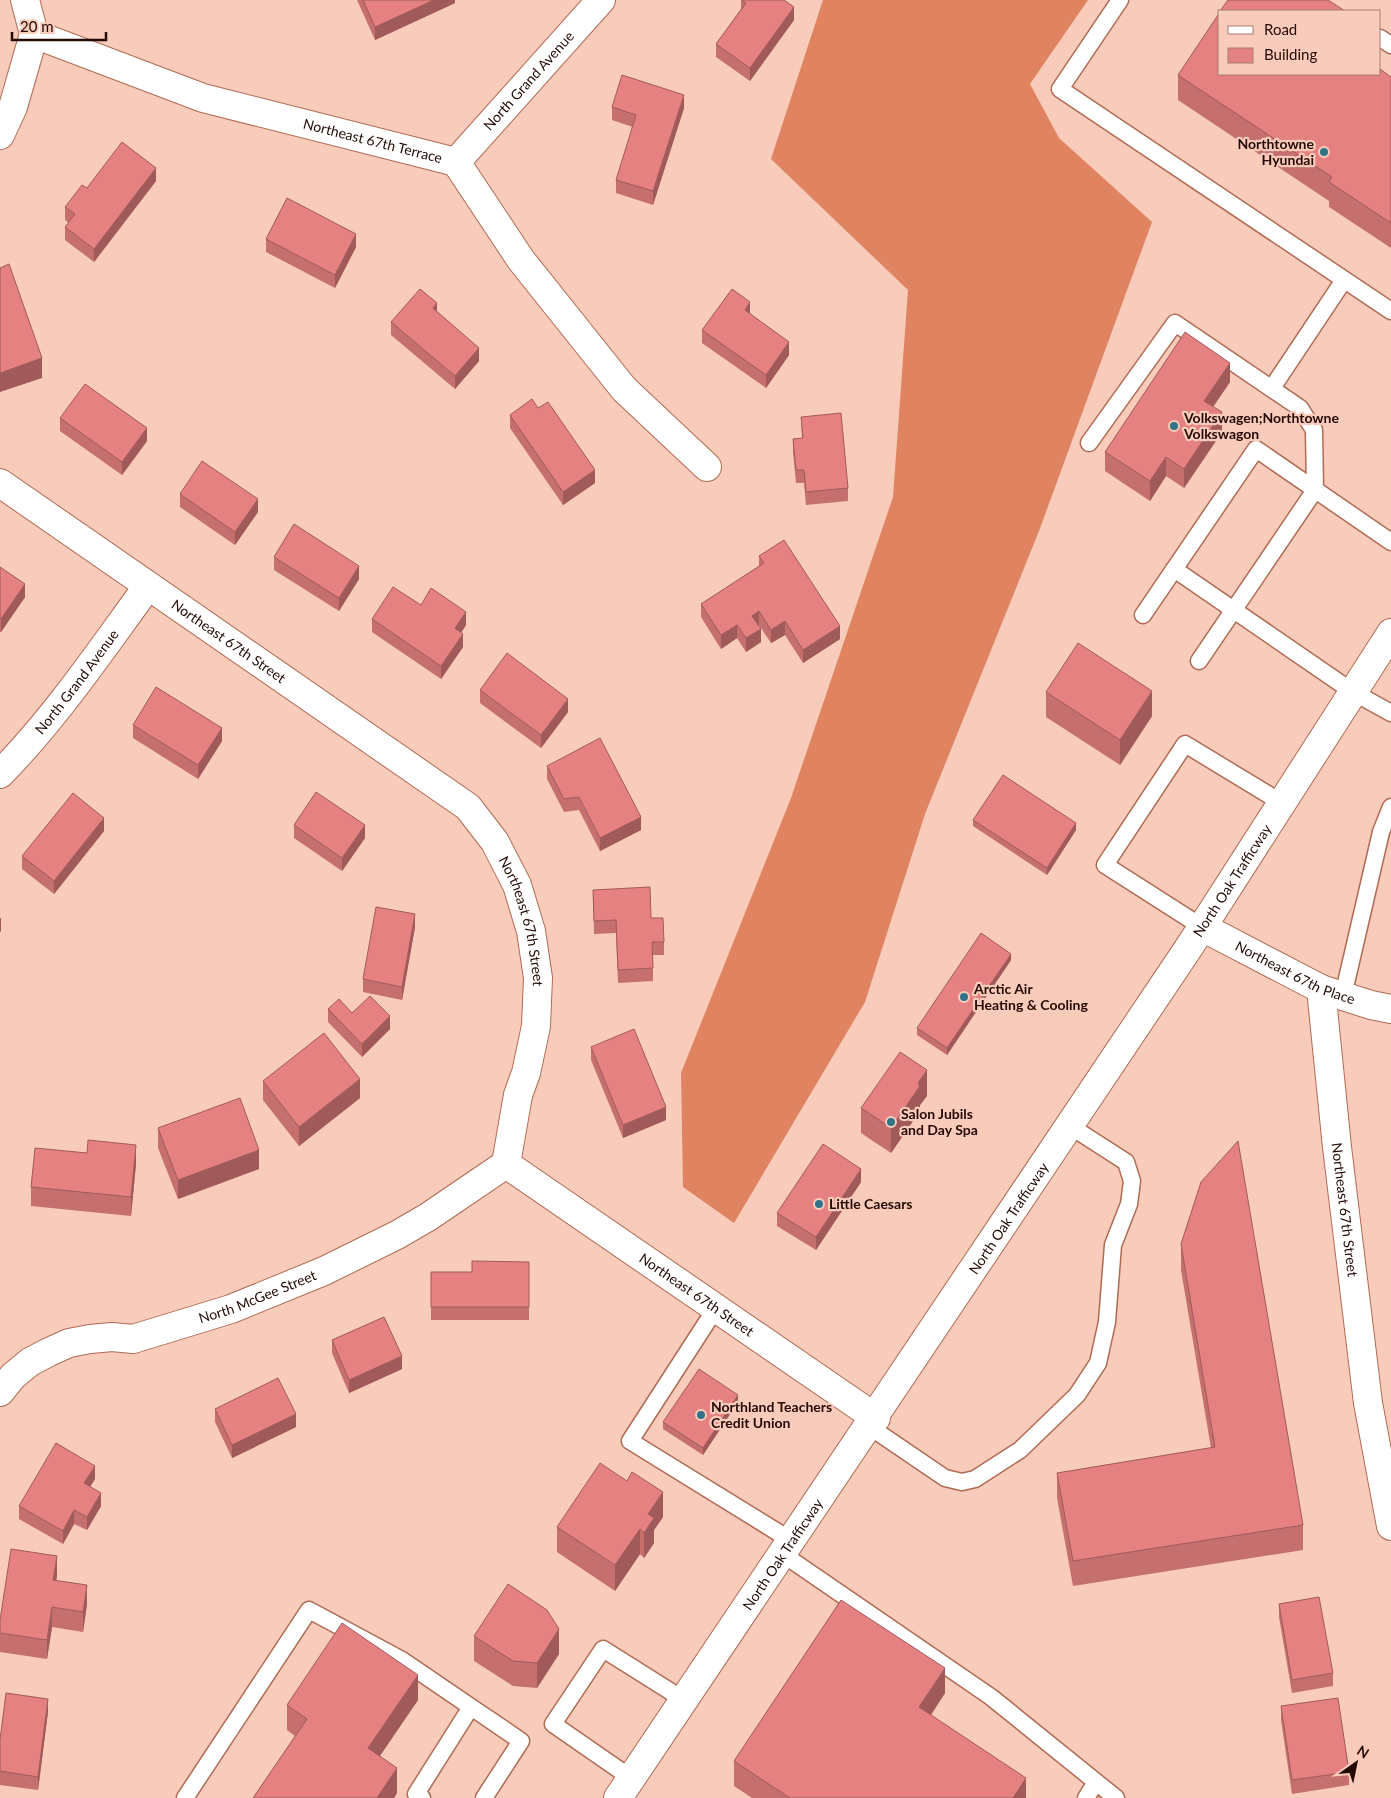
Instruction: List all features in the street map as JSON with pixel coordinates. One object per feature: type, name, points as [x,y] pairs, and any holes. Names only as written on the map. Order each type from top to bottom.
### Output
[{"type":"street","points":[[0,135],[13,107],[34,34],[25,0]]},
{"type":"street","name":"North Grand Avenue","points":[[456,162],[601,0]]},
{"type":"street","name":"Northeast 67th Terrace","points":[[34,34],[203,98],[456,162],[522,260],[624,389],[707,467]]},
{"type":"street","name":"Northeast 67th Street","points":[[0,484],[468,806],[495,842],[517,885],[532,931],[538,978],[536,1026],[526,1073],[518,1095],[506,1164],[716,1308],[873,1422]]},
{"type":"street","name":"North Grand Avenue","points":[[0,774],[67,696],[148,586]]},
{"type":"street","name":"North Oak Trafficway","points":[[624,1788],[873,1422],[1070,1126],[1202,927],[1391,633]]},
{"type":"street","name":"Northeast 67th Place","points":[[1202,927],[1332,993],[1391,1009]]},
{"type":"street","name":"Northeast 67th Street","points":[[1332,993],[1337,1147],[1368,1403],[1391,1526]]},
{"type":"street","name":"North McGee Street","points":[[0,1392],[13,1376],[30,1362],[69,1343],[90,1338],[112,1337],[133,1339],[231,1309],[324,1271],[397,1235],[428,1217],[506,1164]]},
{"type":"street","points":[[1368,1403],[1391,1420]]},
{"type":"lane","points":[[1120,0],[1060,89],[1391,311]]},
{"type":"lane","points":[[1272,388],[1344,280]]},
{"type":"lane","points":[[1089,444],[1175,323],[1300,408],[1314,430],[1315,490],[1199,661]]},
{"type":"lane","points":[[1142,614],[1256,449],[1391,542]]},
{"type":"lane","points":[[1174,569],[1353,692],[1391,713]]},
{"type":"lane","points":[[1202,927],[1104,865],[1185,744],[1282,803]]},
{"type":"lane","points":[[1332,993],[1381,832],[1391,807]]},
{"type":"lane","points":[[873,1422],[945,1478],[962,1482],[975,1479],[1020,1450],[1076,1395],[1098,1363],[1106,1322],[1113,1245],[1129,1204],[1132,1181],[1126,1162],[1070,1126]]},
{"type":"lane","points":[[716,1308],[630,1441],[788,1548],[991,1697],[1116,1798]]},
{"type":"lane","points":[[185,1798],[309,1610],[402,1660],[521,1741],[484,1798]]},
{"type":"lane","points":[[624,1788],[553,1724],[603,1649],[684,1700]]},
{"type":"lane","points":[[422,1798],[416,1794],[471,1707]]},
{"type":"lane","points":[[1086,1798],[1096,1782]]},
{"type":"shaded area","points":[[823,0],[1088,0],[1030,84],[1059,138],[1152,222],[1039,531],[925,814],[865,1002],[734,1223],[683,1187],[681,1073],[791,798],[893,497],[908,290],[771,159]]},
{"type":"building","points":[[363,0],[434,0],[375,27]]},
{"type":"building","points":[[742,0],[784,0],[794,7],[750,68],[716,44],[746,3]]},
{"type":"building","points":[[1228,0],[1328,0],[1343,10],[1221,10]]},
{"type":"building","name":"Northtowne Hyundai","points":[[1218,15],[1218,75],[1381,75],[1381,70],[1391,77],[1391,223],[1329,182],[1332,177],[1178,75]]},
{"type":"building","points":[[622,75],[684,95],[653,191],[616,180],[636,115],[612,107]]},
{"type":"building","points":[[122,142],[156,168],[94,249],[65,227],[75,214],[65,207],[82,185],[87,188]]},
{"type":"building","points":[[287,198],[356,234],[335,275],[266,239]]},
{"type":"building","points":[[9,264],[42,358],[0,373],[0,268]]},
{"type":"building","points":[[420,289],[437,303],[433,308],[479,348],[455,376],[391,322]]},
{"type":"building","points":[[732,289],[750,302],[745,310],[789,342],[766,375],[702,330]]},
{"type":"building","name":"Volkswagen;Northtowne Volkswagon","points":[[1185,332],[1230,363],[1204,401],[1222,412],[1184,469],[1166,457],[1150,481],[1105,452]]},
{"type":"building","points":[[85,384],[147,428],[122,462],[60,418]]},
{"type":"building","points":[[532,399],[538,408],[548,402],[595,470],[563,492],[510,415]]},
{"type":"building","points":[[841,413],[848,488],[806,492],[804,470],[796,470],[793,439],[803,438],[801,417]]},
{"type":"building","points":[[202,461],[258,499],[235,532],[180,494]]},
{"type":"building","points":[[294,524],[359,566],[339,598],[274,557]]},
{"type":"building","points":[[784,540],[840,626],[803,650],[785,621],[771,630],[759,611],[752,616],[761,629],[746,638],[737,625],[721,635],[701,604],[764,563],[759,556]]},
{"type":"building","points":[[0,567],[25,584],[1,619],[0,618]]},
{"type":"building","points":[[393,587],[421,605],[431,588],[466,612],[455,628],[463,634],[441,666],[372,619]]},
{"type":"building","points":[[1078,643],[1152,691],[1120,740],[1046,692]]},
{"type":"building","points":[[507,653],[568,699],[541,735],[480,690]]},
{"type":"building","points":[[156,687],[222,728],[198,765],[133,725]]},
{"type":"building","points":[[600,738],[641,817],[600,838],[579,797],[564,799],[547,766]]},
{"type":"building","points":[[1003,775],[1076,823],[1047,868],[973,820]]},
{"type":"building","points":[[316,792],[365,825],[342,858],[294,825]]},
{"type":"building","points":[[73,793],[104,818],[54,881],[22,856]]},
{"type":"building","points":[[650,887],[651,918],[663,918],[664,942],[652,942],[653,968],[618,970],[616,920],[594,921],[593,890]]},
{"type":"building","points":[[376,907],[415,914],[402,987],[363,979]]},
{"type":"building","name":"Arctic Air Heating & Cooling","points":[[981,933],[1011,954],[947,1048],[917,1028]]},
{"type":"building","points":[[370,996],[390,1016],[362,1044],[328,1009],[339,999],[352,1013]]},
{"type":"building","points":[[634,1029],[666,1107],[623,1125],[591,1047]]},
{"type":"building","points":[[324,1033],[360,1079],[299,1127],[263,1081]]},
{"type":"building","points":[[900,1052],[927,1070],[918,1083],[920,1086],[891,1128],[861,1108]]},
{"type":"building","points":[[240,1098],[259,1150],[178,1180],[158,1128]]},
{"type":"building","points":[[88,1140],[136,1145],[131,1197],[31,1187],[35,1148],[87,1153]]},
{"type":"building","points":[[1238,1141],[1303,1525],[1073,1561],[1057,1473],[1215,1447],[1181,1244],[1201,1182]]},
{"type":"building","name":"Little Caesars","points":[[823,1144],[861,1169],[816,1237],[777,1213]]},
{"type":"building","points":[[472,1261],[529,1262],[529,1307],[431,1307],[431,1272],[472,1272]]},
{"type":"building","points":[[384,1317],[402,1356],[349,1380],[332,1340]]},
{"type":"building","name":"Northland Teachers Credit Union","points":[[699,1369],[738,1395],[703,1448],[663,1422]]},
{"type":"building","points":[[278,1378],[296,1414],[232,1445],[215,1409]]},
{"type":"building","points":[[56,1443],[95,1466],[84,1483],[101,1493],[87,1517],[74,1510],[63,1531],[19,1506]]},
{"type":"building","points":[[600,1463],[627,1481],[632,1472],[663,1492],[648,1514],[654,1518],[644,1533],[640,1529],[615,1565],[557,1527]]},
{"type":"building","points":[[11,1549],[57,1556],[53,1580],[87,1585],[83,1612],[52,1607],[47,1640],[0,1633],[0,1620]]},
{"type":"building","points":[[508,1584],[547,1610],[559,1629],[537,1663],[513,1661],[474,1636]]},
{"type":"building","points":[[1319,1597],[1333,1673],[1292,1680],[1279,1604]]},
{"type":"building","points":[[841,1600],[945,1668],[919,1707],[1026,1778],[1013,1798],[790,1798],[734,1761]]},
{"type":"building","points":[[342,1623],[418,1675],[368,1748],[397,1768],[377,1798],[253,1798],[307,1719],[287,1705]]},
{"type":"building","points":[[6,1693],[48,1699],[38,1777],[0,1771],[0,1740]]},
{"type":"building","points":[[1338,1698],[1349,1772],[1292,1780],[1281,1706]]},
{"type":"place","name":"Northtowne Hyundai","points":[[1324,152]]},
{"type":"place","name":"Volkswagen;Northtowne Volkswagon","points":[[1174,426]]},
{"type":"place","name":"Arctic Air Heating & Cooling","points":[[964,997]]},
{"type":"place","name":"Salon Jubils and Day Spa","points":[[891,1122]]},
{"type":"place","name":"Little Caesars","points":[[819,1204]]},
{"type":"place","name":"Northland Teachers Credit Union","points":[[701,1415]]}]
